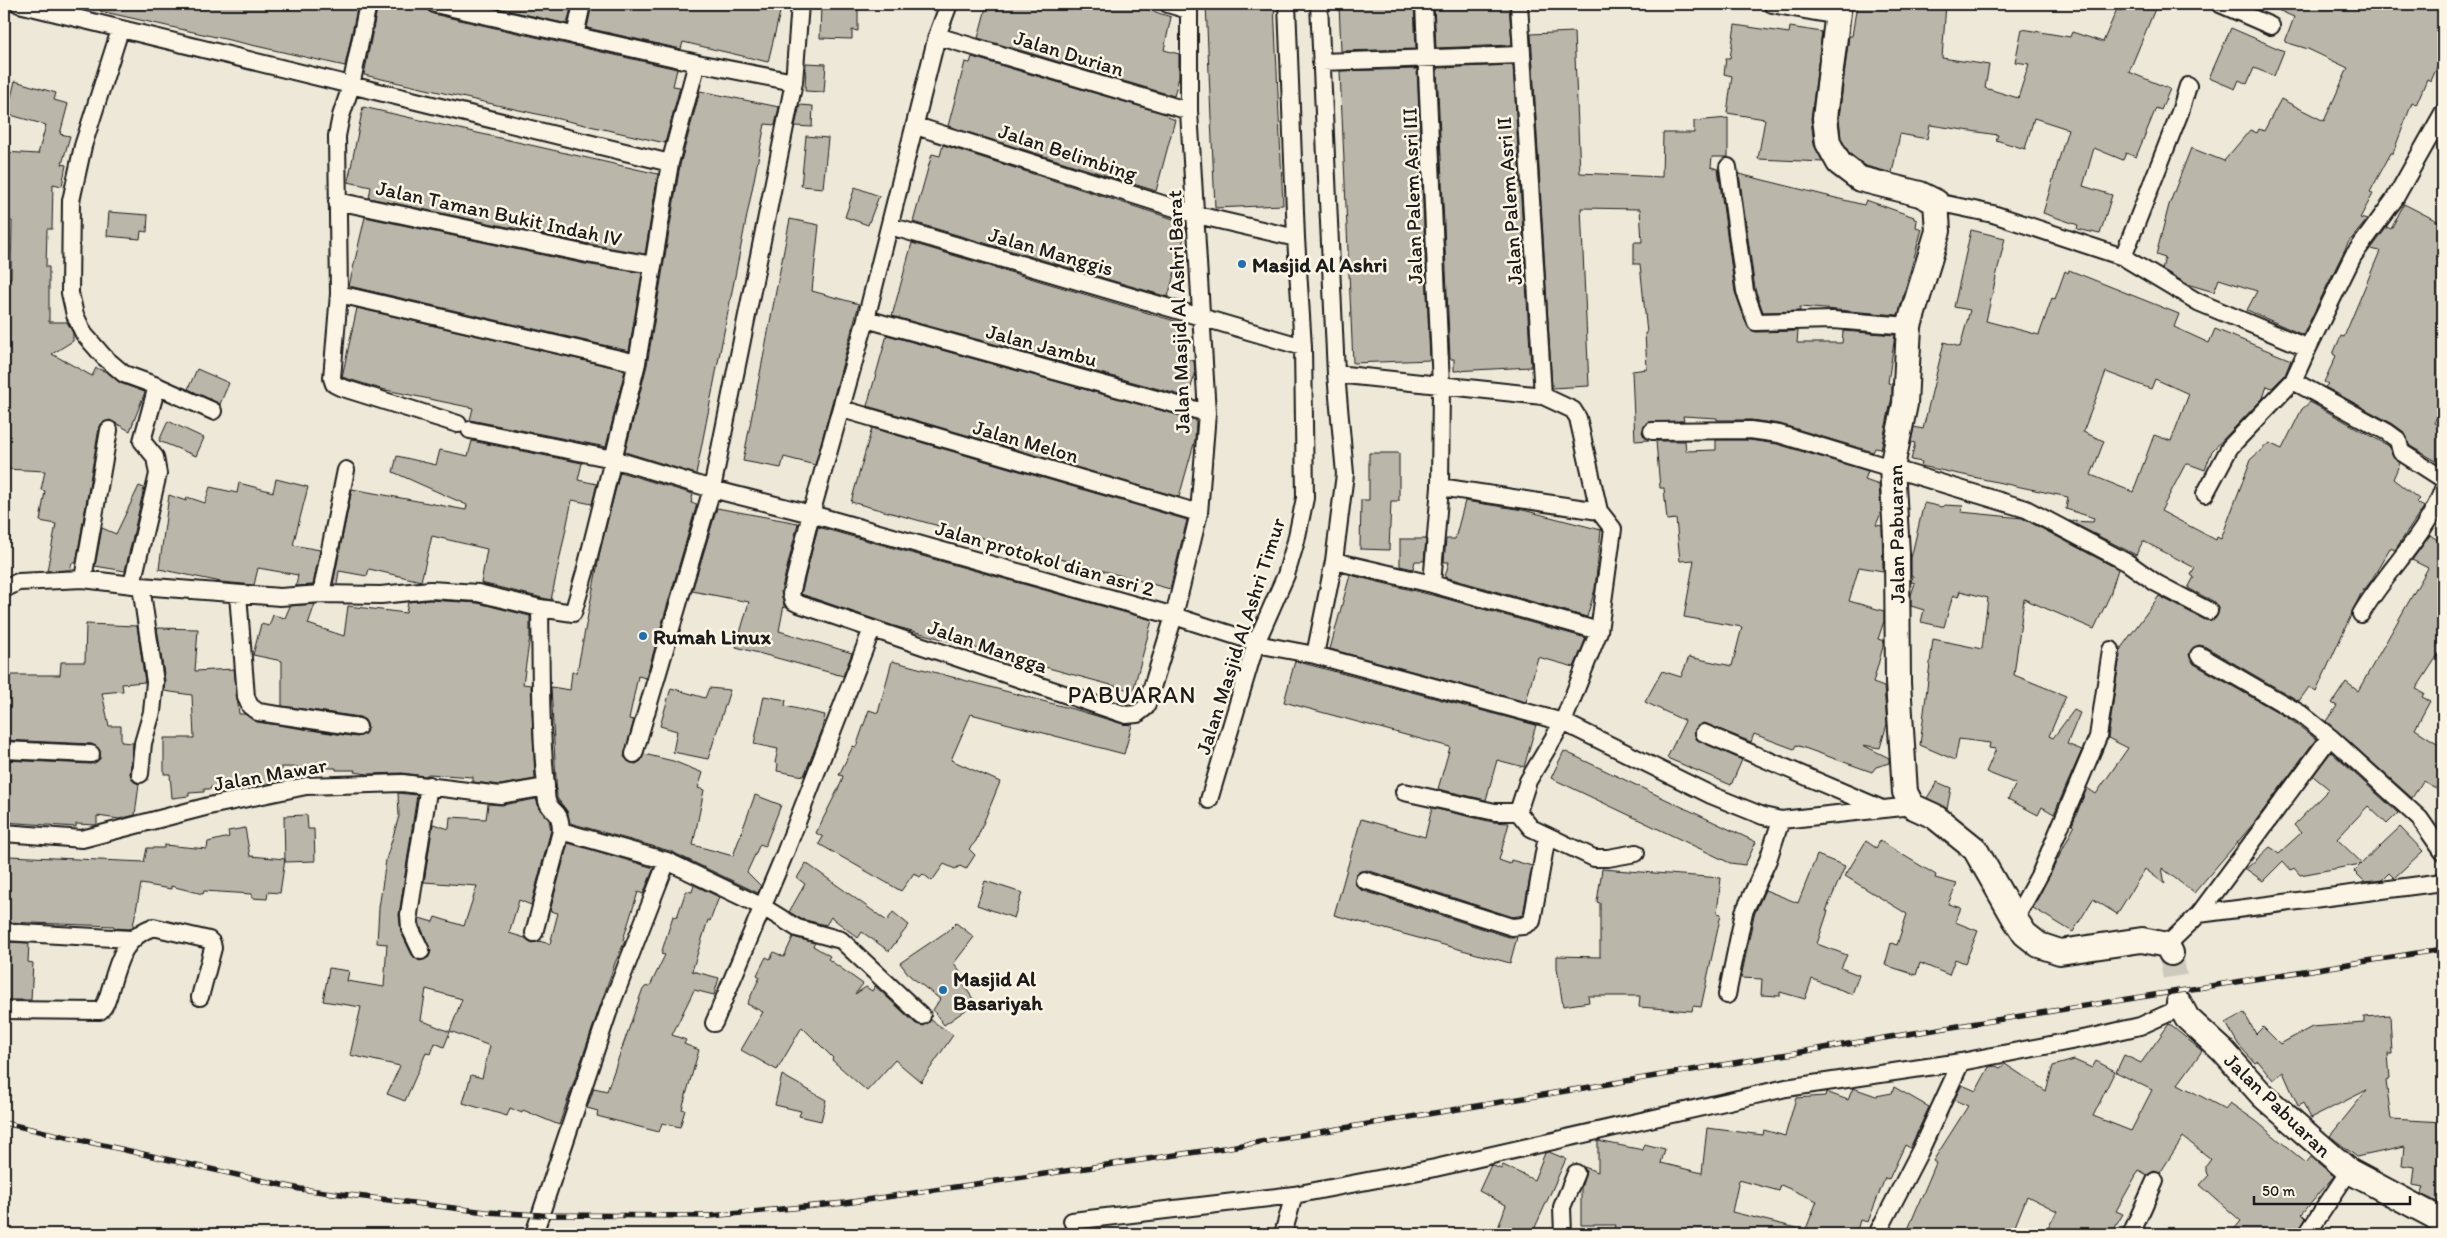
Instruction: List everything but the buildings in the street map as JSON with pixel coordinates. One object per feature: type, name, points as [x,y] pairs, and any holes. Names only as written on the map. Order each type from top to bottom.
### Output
[{"type":"street","points":[[19,4],[670,163]]},
{"type":"street","points":[[368,4],[351,86],[341,116],[337,136],[339,294],[637,363]]},
{"type":"street","points":[[435,4],[697,63],[794,82]]},
{"type":"street","points":[[575,36],[582,4]]},
{"type":"street","points":[[634,754],[712,489],[794,82],[800,4]]},
{"type":"street","points":[[811,514],[866,319],[916,126],[937,36],[949,4]]},
{"type":"street","points":[[1168,4],[1188,7]]},
{"type":"street","name":"Jalan Masjid Al Ashri Timur","points":[[1209,800],[1286,575],[1296,541],[1305,498],[1303,347],[1296,238],[1287,4]]},
{"type":"street","points":[[1316,655],[1334,561],[1345,474],[1336,374],[1319,4]]},
{"type":"street","name":"Jalan Palem Asri III","points":[[1424,4],[1428,58],[1441,386],[1440,487],[1432,584]]},
{"type":"street","name":"Jalan Palem Asri II","points":[[1519,4],[1520,55],[1543,396]]},
{"type":"street","points":[[1772,4],[1838,10],[1825,118],[1828,143],[1839,163],[1860,179],[1920,194],[1936,202],[1994,214],[2123,257],[2198,302],[2308,348]]},
{"type":"street","points":[[2220,4],[2271,26]]},
{"type":"street","name":"Jalan Masjid Al Ashri Barat","points":[[1146,707],[1174,616],[1199,513],[1207,413],[1189,111],[1188,7]]},
{"type":"street","points":[[120,30],[84,146],[71,201],[70,293],[75,315],[84,334],[104,357],[124,374],[213,411]]},
{"type":"street","name":"Jalan Durian","points":[[937,36],[1189,111]]},
{"type":"street","points":[[1321,62],[1520,55]]},
{"type":"street","points":[[4,589],[18,582],[83,579],[280,598],[321,594],[381,595],[430,590],[478,593],[540,608],[573,613],[637,363],[670,163],[697,63]]},
{"type":"street","points":[[2123,257],[2180,112],[2188,86]]},
{"type":"street","points":[[2205,494],[2230,447],[2293,381],[2353,256],[2394,200],[2443,113]]},
{"type":"street","name":"Jalan Belimbing","points":[[916,126],[1196,215],[1296,238]]},
{"type":"street","points":[[1728,167],[1745,291],[1756,322],[1833,320],[1909,326]]},
{"type":"street","name":"Jalan Taman Bukit Indah IV","points":[[337,201],[587,254],[653,265]]},
{"type":"street","name":"Jalan Pabuaran","points":[[1912,806],[1904,792],[1898,683],[1897,553],[1892,467],[1905,404],[1909,326],[1938,231],[1936,202]]},
{"type":"street","name":"Jalan Manggis","points":[[890,226],[1303,347]]},
{"type":"street","name":"Jalan protokol dian asri 2","points":[[339,294],[332,378],[334,384],[464,427],[613,459],[712,489],[811,514],[1174,616],[1262,645],[1316,655],[1563,722],[1711,795],[1763,816],[1782,820]]},
{"type":"street","name":"Jalan Jambu","points":[[866,319],[1207,413]]},
{"type":"street","points":[[1336,374],[1543,396],[1573,410],[1578,418],[1600,511],[1613,529],[1599,631],[1563,722],[1528,781],[1518,812]]},
{"type":"street","points":[[2293,381],[2387,432],[2398,440],[2401,452],[2443,479]]},
{"type":"street","points":[[140,774],[143,743],[152,712],[155,682],[137,585],[158,474],[155,457],[142,441],[156,386]]},
{"type":"street","name":"Jalan Melon","points":[[842,409],[1199,513]]},
{"type":"street","points":[[83,579],[109,430]]},
{"type":"street","points":[[1652,431],[1750,430],[1779,434],[2026,509],[2128,563],[2156,583],[2209,611]]},
{"type":"street","points":[[321,594],[346,470]]},
{"type":"street","points":[[1440,487],[1600,511]]},
{"type":"street","points":[[2361,614],[2374,591],[2415,539],[2434,509],[2443,488]]},
{"type":"street","name":"Jalan Mangga","points":[[811,514],[791,587],[793,601],[1126,715],[1136,714],[1146,707]]},
{"type":"street","points":[[1334,561],[1432,584],[1599,631]]},
{"type":"street","points":[[238,594],[246,698],[250,706],[258,712],[358,727]]},
{"type":"street","points":[[534,933],[560,831],[560,818],[557,811],[547,801],[540,721],[540,608]]},
{"type":"street","points":[[714,1024],[763,907],[872,629]]},
{"type":"street","points":[[2015,919],[2041,872],[2098,737],[2111,650]]},
{"type":"street","points":[[2199,655],[2301,714],[2330,737],[2420,819],[2443,852]]},
{"type":"street","points":[[1704,733],[1882,809]]},
{"type":"street","points":[[1727,994],[1744,912],[1768,860],[1782,820],[1912,806],[1934,816],[1975,849],[2025,934],[2039,945],[2060,952],[2142,940],[2169,949],[2199,914],[2330,737]]},
{"type":"street","points":[[4,750],[91,754]]},
{"type":"street","name":"Jalan Mawar","points":[[4,833],[82,839],[226,802],[306,786],[402,783],[500,795],[546,787]]},
{"type":"street","points":[[421,951],[410,928],[409,914],[429,785]]},
{"type":"street","points":[[1404,792],[1495,812],[1518,812]]},
{"type":"street","points":[[1518,812],[1531,828],[1594,858],[1608,858],[1636,853]]},
{"type":"street","points":[[560,831],[667,861],[763,907],[797,928],[841,940],[922,1016]]},
{"type":"street","points":[[1364,880],[1512,927],[1523,926],[1532,921],[1547,836]]},
{"type":"street","points":[[534,1234],[608,1013],[667,861]]},
{"type":"street","points":[[2199,914],[2443,882]]},
{"type":"street","points":[[4,932],[131,939],[153,927],[209,940],[213,948],[200,997]]},
{"type":"street","points":[[4,1010],[100,1011],[105,1006],[115,971],[131,939]]},
{"type":"street","points":[[1072,1221],[1294,1195],[1435,1168],[1786,1088],[1961,1062],[2140,1026],[2179,1005]]},
{"type":"street","name":"Jalan Pabuaran","points":[[2179,1005],[2263,1096],[2348,1171],[2443,1221]]},
{"type":"street","points":[[1877,1234],[1920,1151],[1961,1062]]},
{"type":"street","points":[[2308,1234],[2348,1171]]},
{"type":"street","points":[[1563,1234],[1562,1208],[1576,1173]]},
{"type":"street","points":[[2131,1234],[2155,1181]]},
{"type":"street","points":[[1282,1234],[1294,1195]]},
{"type":"tunnel","points":[[2171,953],[2179,1003]]},
{"type":"railway","points":[[4,1123],[300,1189],[486,1212],[541,1215],[710,1216],[845,1203],[1224,1148],[1908,1034],[2443,949]]},
{"type":"place","name":"Masjid Al Ashri","points":[[1242,264]]},
{"type":"place","name":"Rumah Linux","points":[[643,636]]},
{"type":"place","name":"Masjid Al Basariyah","points":[[943,990]]},
{"type":"district","name":"PABUARAN","points":[[1132,694]]}]
